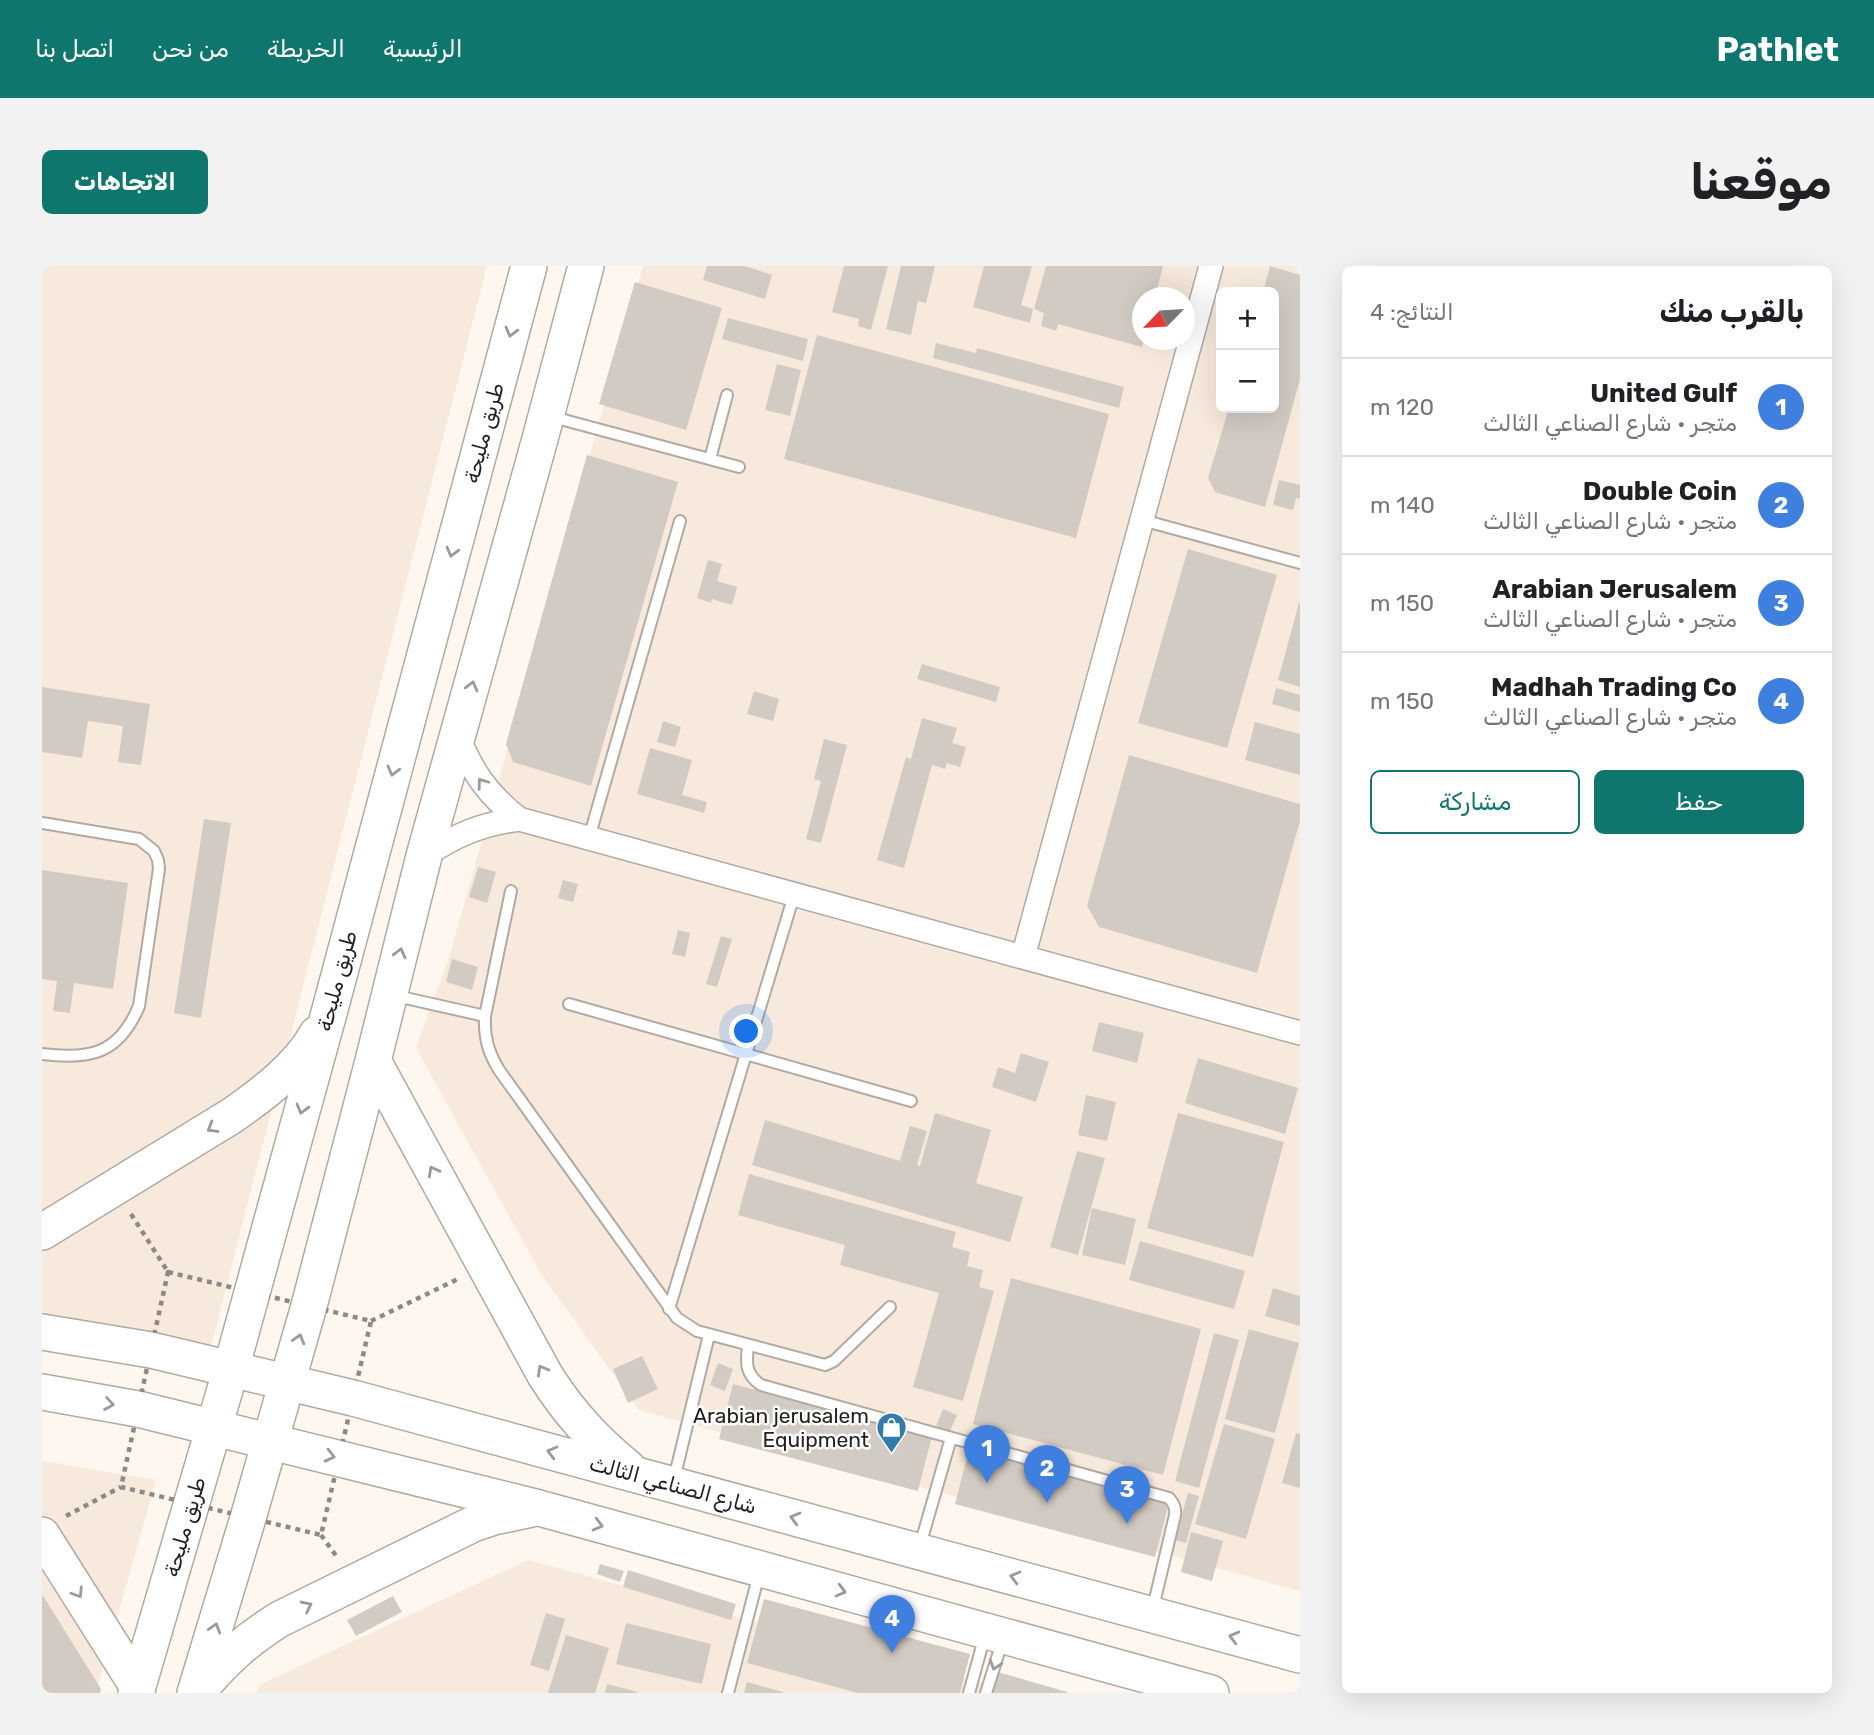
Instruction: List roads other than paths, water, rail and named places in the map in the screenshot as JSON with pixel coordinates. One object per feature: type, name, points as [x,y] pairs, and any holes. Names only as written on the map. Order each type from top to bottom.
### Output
[{"type":"main road","name":"طريق مليحة","points":[[137,1690],[214,1429],[329,1013],[528,266]]},
{"type":"main road","points":[[196,1693],[287,1382],[373,1061],[424,856],[586,266]]},
{"type":"main road","points":[[497,382],[499,398],[514,424],[526,433],[543,427]]},
{"type":"main road","points":[[42,1232],[263,1094],[312,1042],[329,1013]]},
{"type":"main road","points":[[373,1061],[545,1376],[584,1429],[636,1475]]},
{"type":"main road","name":"شارع الصناعي الثالث","points":[[42,1332],[151,1350],[353,1398],[1300,1655]]},
{"type":"main road","points":[[42,1392],[138,1409],[539,1508],[1210,1693]]},
{"type":"main road","points":[[196,1693],[237,1648],[280,1619],[473,1524],[539,1508]]},
{"type":"main road","points":[[53,1526],[137,1690]]},
{"type":"street","points":[[1023,957],[1212,266]]},
{"type":"street","points":[[458,737],[471,766],[488,792],[519,819]]},
{"type":"street","points":[[424,856],[448,840],[471,830],[519,819],[1300,1033]]},
{"type":"lane","points":[[710,459],[727,395]]},
{"type":"lane","points":[[543,427],[739,467]]},
{"type":"lane","points":[[1142,520],[1300,563]]},
{"type":"lane","points":[[589,838],[680,521]]},
{"type":"lane","points":[[42,823],[139,839],[154,851],[159,869],[139,1006],[133,1021],[111,1045],[96,1052],[81,1057],[42,1054]]},
{"type":"lane","points":[[510,891],[485,1016],[486,1044],[499,1070],[669,1309],[686,1326],[709,1335],[819,1365],[834,1361],[890,1307]]},
{"type":"lane","points":[[669,1309],[793,895]]},
{"type":"lane","points":[[390,994],[485,1016]]},
{"type":"lane","points":[[569,1004],[911,1101]]},
{"type":"lane","points":[[672,1485],[709,1335]]},
{"type":"lane","points":[[748,1345],[748,1373],[761,1385],[1169,1498],[1173,1503],[1175,1516],[1151,1614]]},
{"type":"lane","points":[[919,1551],[951,1438]]},
{"type":"lane","points":[[728,1693],[760,1569]]},
{"type":"lane","points":[[969,1693],[995,1634]]},
{"type":"lane","points":[[986,1693],[995,1634]]},
{"type":"place","name":"Arabian jerusalem Equipment","points":[[892,1455]]},
{"type":"place","name":"United Gulf","points":[[987,1483]]},
{"type":"place","name":"Double Coin","points":[[1047,1503]]},
{"type":"place","name":"Arabian Jerusalem","points":[[1127,1524]]},
{"type":"place","name":"Madhah Trading Co","points":[[892,1653]]}]
